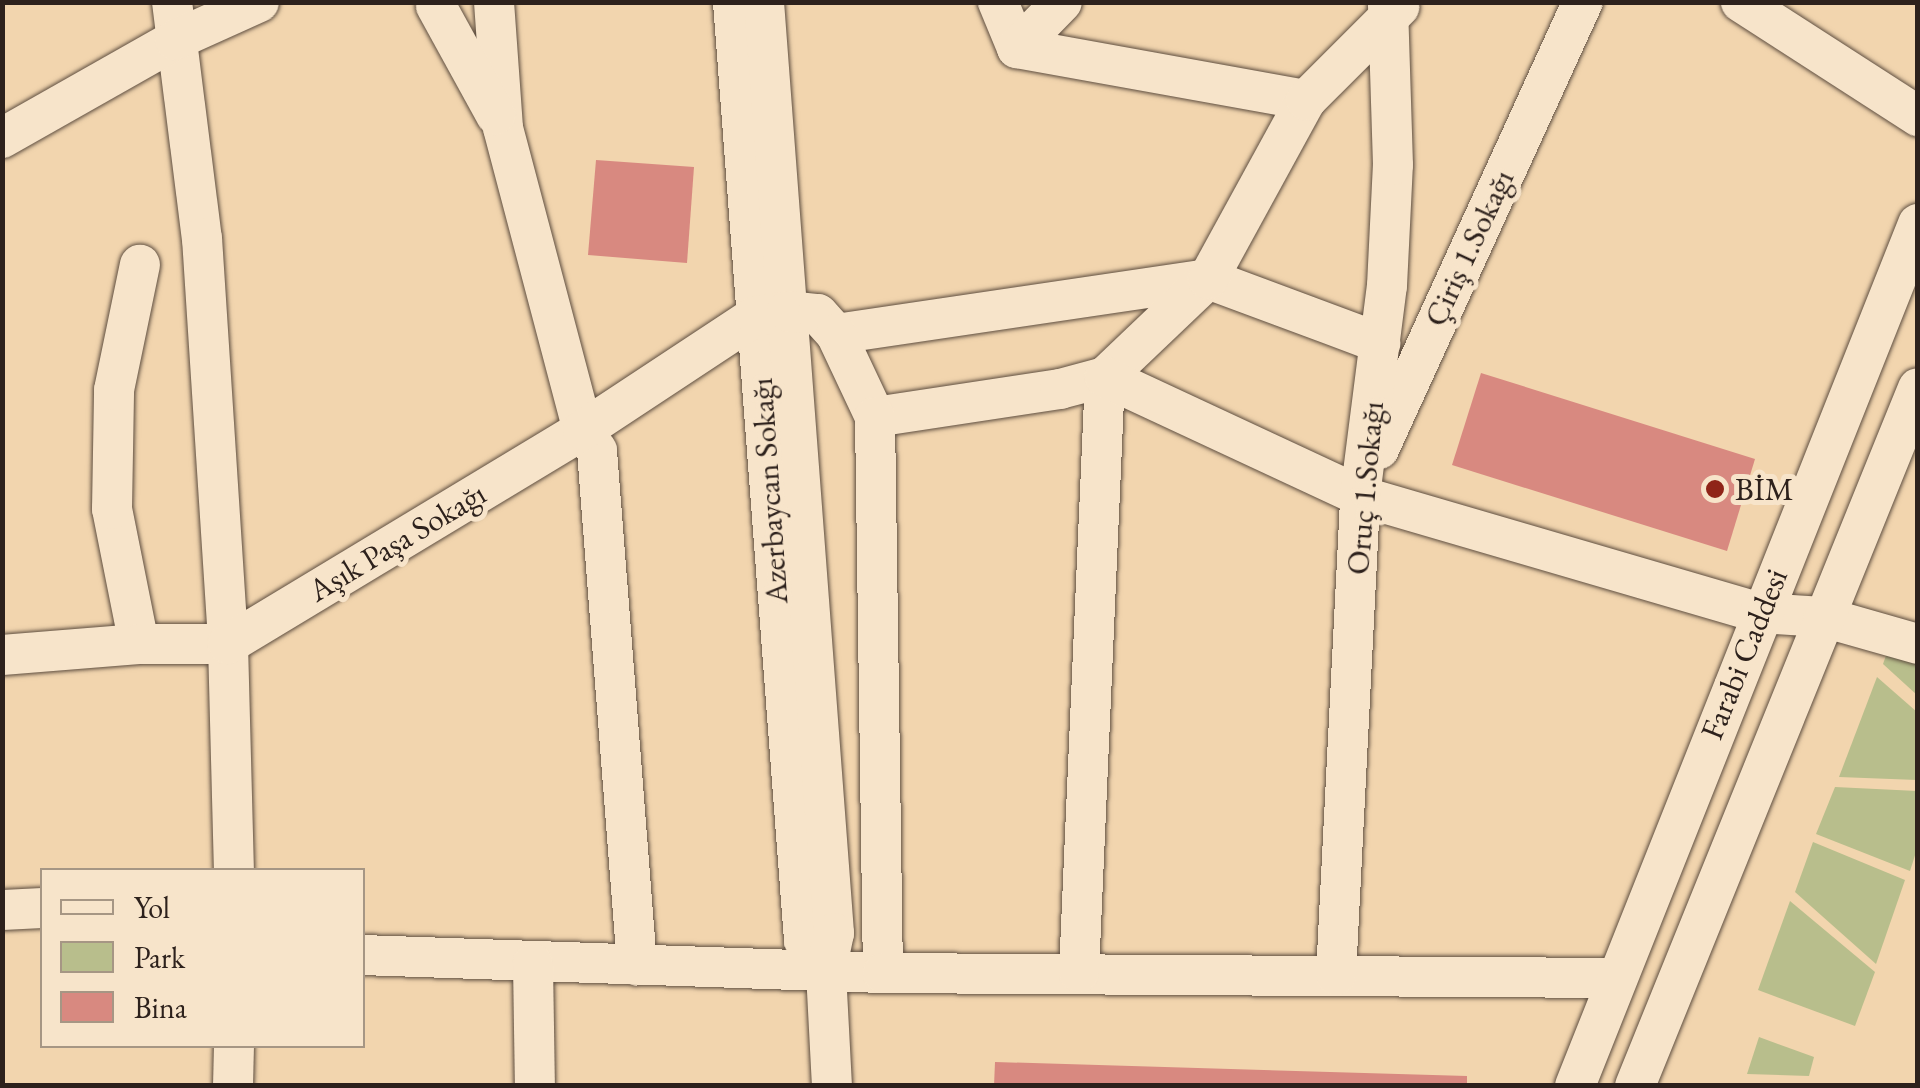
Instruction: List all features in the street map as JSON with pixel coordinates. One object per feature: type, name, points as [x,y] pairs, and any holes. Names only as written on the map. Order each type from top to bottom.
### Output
[{"type":"street","points":[[2,138],[174,21],[260,2]]},
{"type":"street","points":[[434,4],[462,11],[480,2]]},
{"type":"street","points":[[494,2],[503,128],[583,430],[597,451],[637,965]]},
{"type":"street","name":"Azerbaycan Sokağı","points":[[733,2],[771,314]]},
{"type":"street","name":"Azerbaycan Sokağı","points":[[764,2],[771,314],[804,940],[826,972],[832,1086]]},
{"type":"street","points":[[998,2],[1018,48]]},
{"type":"street","points":[[1018,48],[1062,2]]},
{"type":"street","name":"Çiriş 1.Sokağı","points":[[1360,496],[1417,361],[1583,2]]},
{"type":"street","points":[[1742,2],[1918,116]]},
{"type":"street","points":[[434,4],[503,128]]},
{"type":"street","points":[[875,416],[1060,389],[1105,378],[1208,279],[1306,100],[1395,6]]},
{"type":"street","name":"Oruç 1.Sokağı","points":[[1336,975],[1360,496],[1380,343],[1393,165],[1395,6]]},
{"type":"street","points":[[174,21],[202,238],[228,644],[234,868]]},
{"type":"street","points":[[1018,48],[1306,100]]},
{"type":"street","name":"Farabi Caddesi","points":[[1575,1086],[1760,612],[1918,224]]},
{"type":"street","points":[[139,644],[112,510],[114,390],[140,264]]},
{"type":"street","points":[[836,334],[1208,279],[1380,343]]},
{"type":"street","points":[[771,314],[818,314],[836,334],[875,416],[883,973]]},
{"type":"street","name":"Aşık Paşa Sokağı","points":[[228,644],[771,314]]},
{"type":"street","points":[[1105,378],[1360,496],[1760,612],[1823,616],[1918,644]]},
{"type":"street","points":[[1078,972],[1105,378]]},
{"type":"street","name":"Farabi Caddesi","points":[[1635,1086],[1918,388]]},
{"type":"street","points":[[2,655],[139,644],[228,644]]},
{"type":"street","points":[[2,910],[40,908]]},
{"type":"street","points":[[365,955],[826,972],[1617,978]]},
{"type":"street","points":[[533,964],[536,1086]]},
{"type":"street","points":[[233,1086],[234,1048]]},
{"type":"green space","points":[[1888,650],[1917,657],[1917,695],[1883,664]]},
{"type":"green space","points":[[1877,677],[1917,712],[1917,780],[1839,777]]},
{"type":"green space","points":[[1835,787],[1917,791],[1917,849],[1910,871],[1816,834]]},
{"type":"green space","points":[[1813,842],[1905,880],[1876,964],[1795,892]]},
{"type":"green space","points":[[1790,901],[1875,972],[1855,1026],[1758,990]]},
{"type":"green space","points":[[1759,1037],[1814,1057],[1809,1076],[1747,1074]]},
{"type":"building","points":[[596,160],[694,167],[687,263],[588,255]]},
{"type":"building","points":[[1481,373],[1755,459],[1727,551],[1452,465]]},
{"type":"building","points":[[995,1062],[1467,1076],[1467,1086],[994,1086]]},
{"type":"place","name":"BİM","points":[[1715,489]]}]
